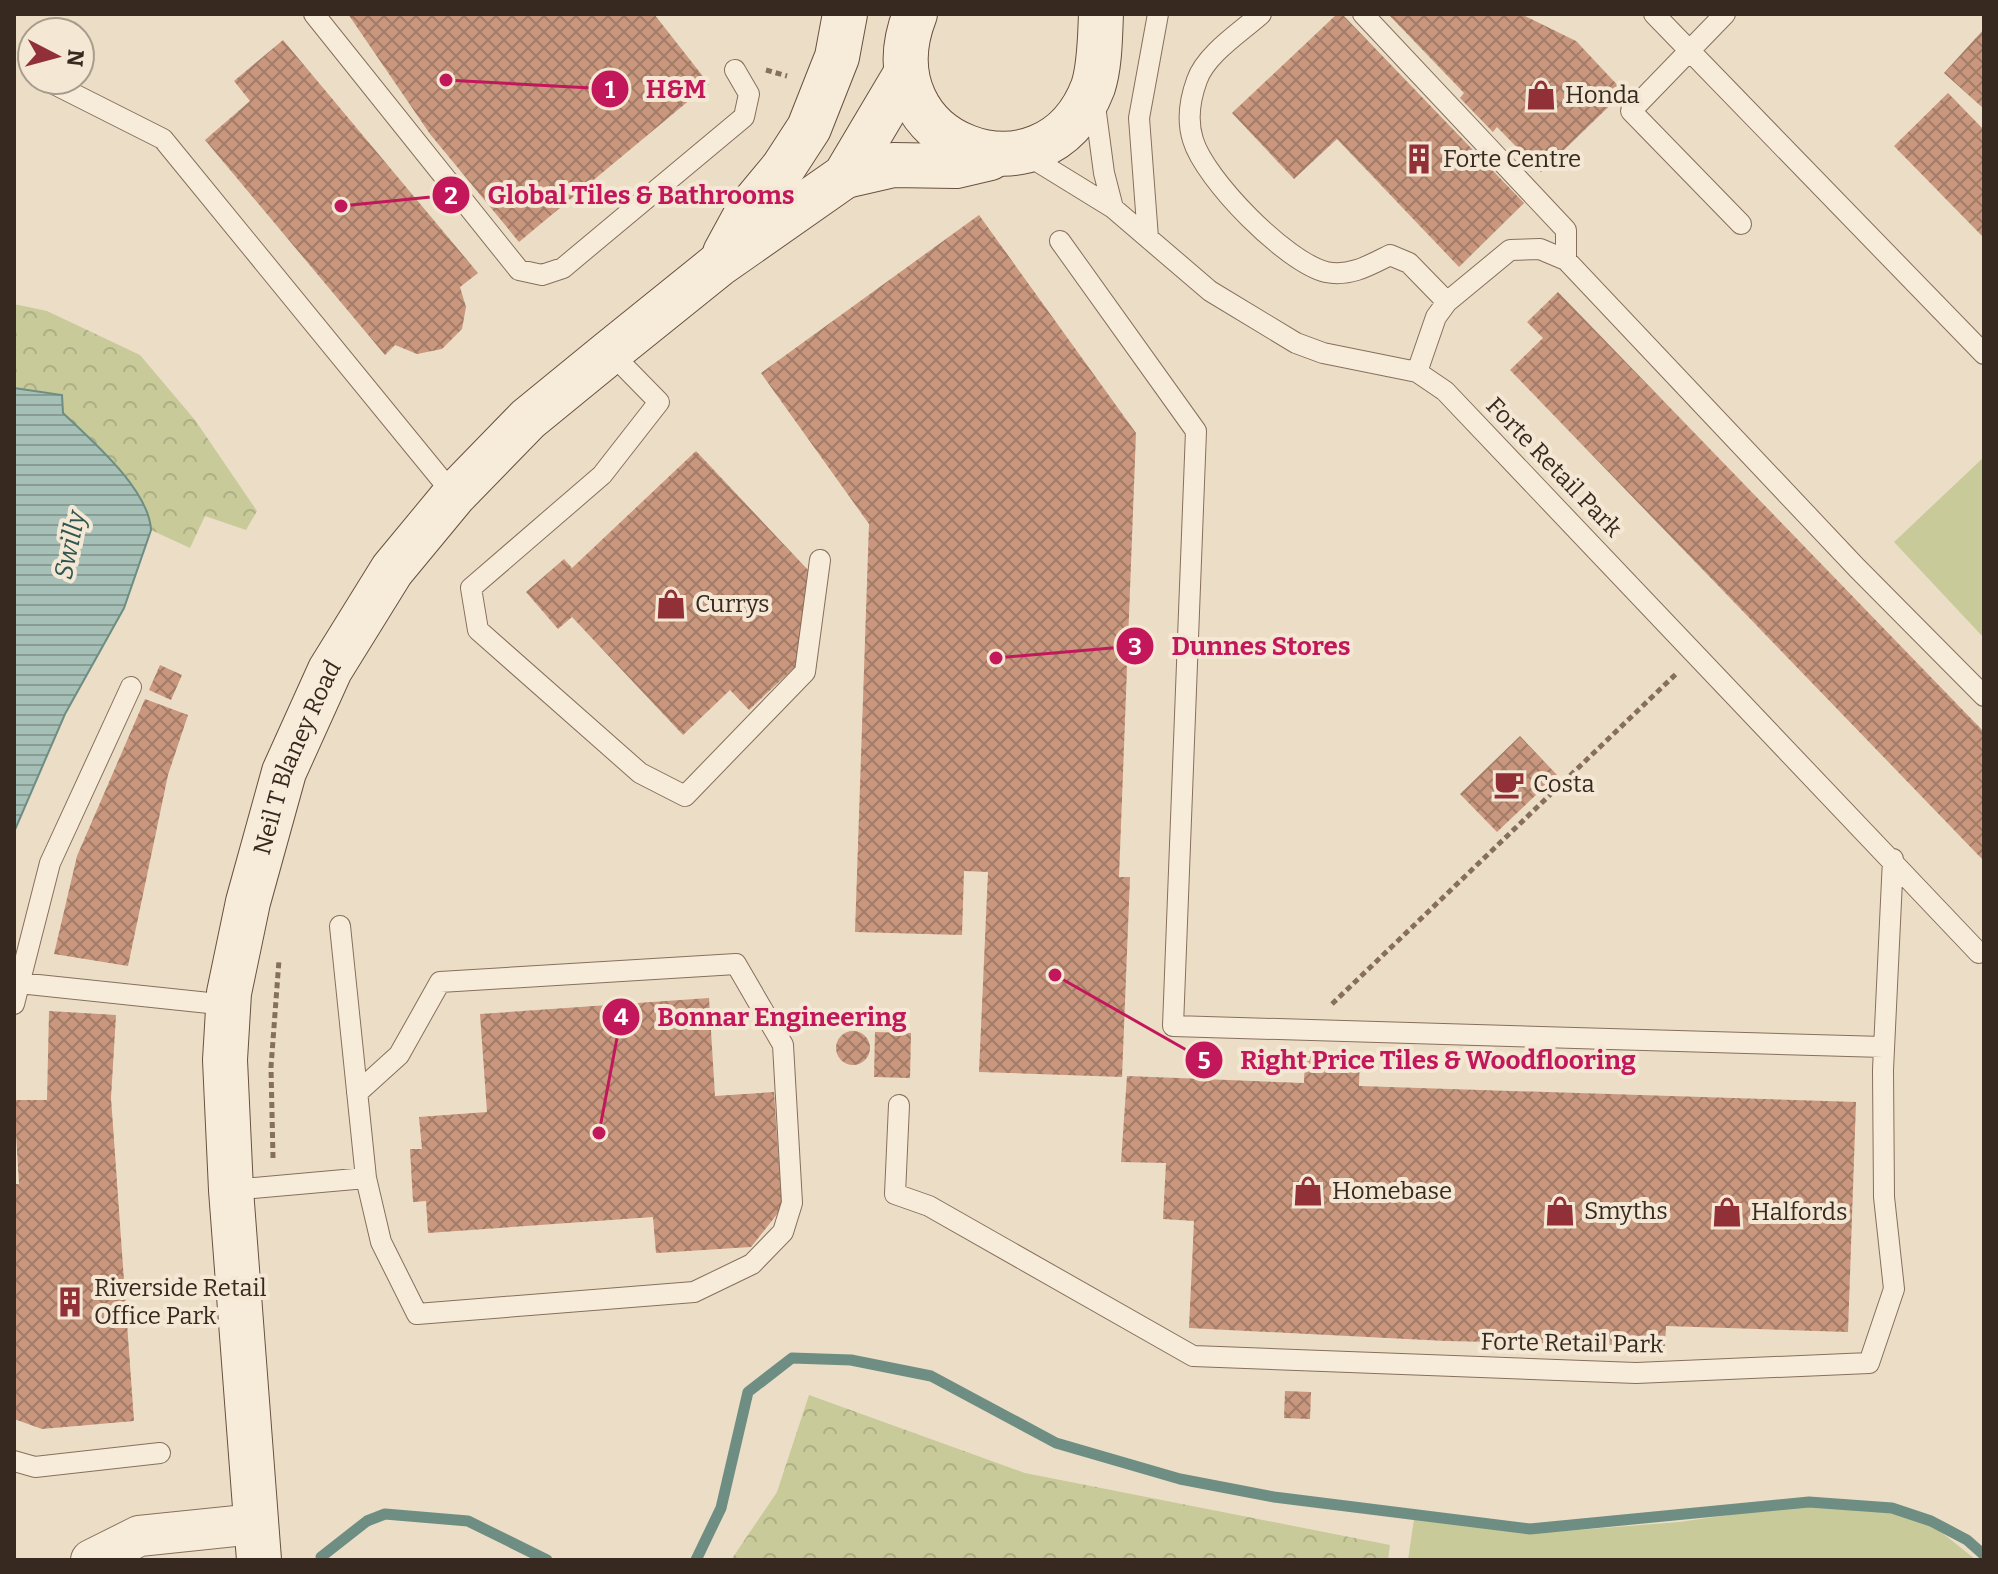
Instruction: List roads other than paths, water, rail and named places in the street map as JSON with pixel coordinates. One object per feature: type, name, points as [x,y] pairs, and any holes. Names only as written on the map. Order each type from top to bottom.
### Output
[{"type":"main road","points":[[718,265],[749,209],[783,168],[809,128],[837,57],[845,14]]},
{"type":"main road","points":[[914,14],[904,48],[905,75],[916,105],[932,127],[953,143],[1011,153]]},
{"type":"main road","points":[[1084,14],[1097,52]]},
{"type":"main road","name":"Neil T Blaney Road","points":[[258,1542],[231,1190],[225,1060],[228,1005],[248,902],[284,772],[330,670],[392,570],[454,495],[528,419],[610,352],[718,265],[845,176],[905,164],[956,166],[1011,153],[1062,131],[1080,111],[1097,52]]},
{"type":"main road","name":"Neil T Blaney Road","points":[[845,176],[905,75]]},
{"type":"street","points":[[91,1560],[139,1536],[258,1542]]},
{"type":"lane","points":[[314,14],[519,270],[542,275],[563,268],[744,117],[749,94],[735,70]]},
{"type":"lane","points":[[1148,238],[1139,118],[1158,14]]},
{"type":"lane","points":[[1261,14],[1198,75],[1190,110],[1192,138],[1202,162],[1276,241],[1307,265],[1346,274],[1390,255],[1409,263],[1447,302]]},
{"type":"lane","points":[[1363,14],[1566,230],[1566,260]]},
{"type":"lane","points":[[1654,14],[1984,354]]},
{"type":"lane","points":[[1725,14],[1631,111],[1741,224]]},
{"type":"lane","points":[[1097,52],[1104,173],[1113,208]]},
{"type":"lane","points":[[78,96],[163,139],[454,495]]},
{"type":"lane","name":"Forte Retail Park","points":[[1011,153],[1113,208],[1210,291],[1296,343],[1323,353],[1417,372],[1445,391],[1893,859],[1979,953]]},
{"type":"lane","points":[[1060,241],[1196,431],[1173,1026],[1326,1028],[1883,1047]]},
{"type":"lane","points":[[1417,372],[1436,317],[1447,302],[1510,250],[1540,249],[1566,260],[1857,568],[1984,696]]},
{"type":"lane","points":[[610,352],[659,402],[602,475],[471,588],[478,630],[640,773],[685,796],[805,672],[820,560]]},
{"type":"lane","points":[[14,1004],[50,863],[131,687]]},
{"type":"lane","name":"Forte Retail Park","points":[[899,1105],[895,1194],[929,1206],[1193,1356],[1636,1373],[1869,1363],[1894,1289],[1884,1197],[1883,1047],[1893,859]]},
{"type":"lane","points":[[340,926],[357,1093],[366,1178],[381,1242],[417,1314],[694,1292],[752,1264],[783,1232],[792,1203],[783,1045],[736,964],[440,982],[399,1055],[357,1093]]},
{"type":"lane","points":[[19,983],[228,1005]]},
{"type":"lane","points":[[231,1190],[366,1178]]},
{"type":"lane","points":[[14,1461],[35,1467],[160,1453]]},
{"type":"water","name":"Swilly","points":[[14,388],[62,395],[63,413],[130,482],[148,514],[151,530],[124,608],[65,714],[14,832]]},
{"type":"waterway","points":[[696,1560],[721,1508],[748,1392],[792,1358],[851,1360],[931,1376],[1056,1443],[1180,1479],[1274,1497],[1530,1529],[1809,1502],[1892,1508],[1931,1521],[1967,1540],[1984,1555]]},
{"type":"waterway","points":[[321,1557],[367,1521],[385,1514],[468,1521],[547,1560]]},
{"type":"place","name":"H&M","points":[[446,80]]},
{"type":"place","name":"Honda","points":[[1541,95]]},
{"type":"place","name":"Forte Centre","points":[[1419,159]]},
{"type":"place","name":"Global Tiles & Bathrooms","points":[[341,206]]},
{"type":"place","name":"Currys","points":[[671,604]]},
{"type":"place","name":"Dunnes Stores","points":[[996,658]]},
{"type":"place","name":"Costa","points":[[1509,784]]},
{"type":"place","name":"Right Price Tiles & Woodflooring","points":[[1055,975]]},
{"type":"place","name":"Bonnar Engineering","points":[[599,1133]]},
{"type":"place","name":"Homebase","points":[[1308,1191]]},
{"type":"place","name":"Smyths","points":[[1560,1211]]},
{"type":"place","name":"Halfords","points":[[1727,1212]]},
{"type":"place","name":"Riverside Retail Office Park","points":[[70,1302]]}]
